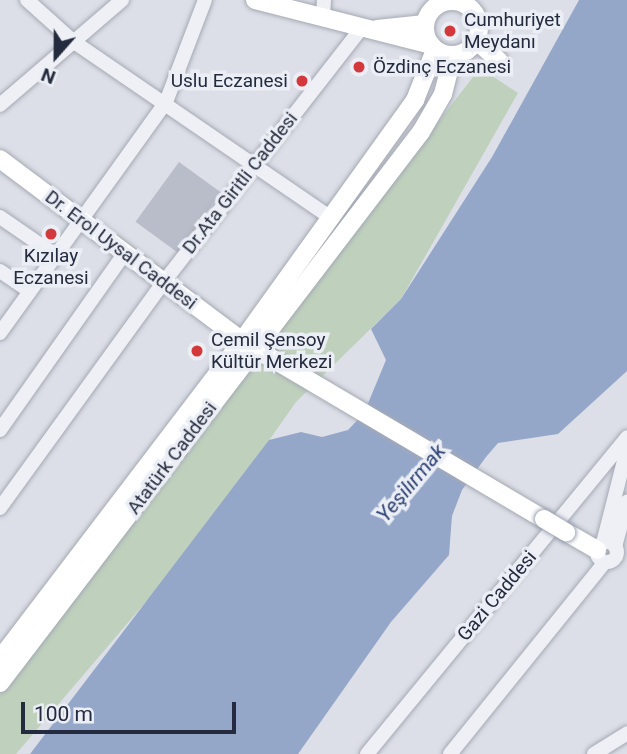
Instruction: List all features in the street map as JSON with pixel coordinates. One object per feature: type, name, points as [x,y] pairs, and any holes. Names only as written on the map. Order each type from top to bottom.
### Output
[{"type":"main road","points":[[255,0],[324,9],[359,30],[433,47],[453,55],[477,41]]},
{"type":"main road","points":[[359,30],[425,24],[439,4],[465,1],[480,23],[477,41]]},
{"type":"main road","points":[[425,24],[433,47]]},
{"type":"main road","points":[[477,41],[499,61]]},
{"type":"main road","name":"Atatürk Caddesi","points":[[0,683],[249,345],[330,217],[415,100],[433,47]]},
{"type":"main road","name":"Atatürk Caddesi","points":[[0,659],[421,132],[443,94],[453,55]]},
{"type":"main road","name":"Dr. Erol Uysal Caddesi","points":[[0,159],[249,345],[566,532],[611,553]]},
{"type":"street","points":[[27,0],[74,42],[256,163],[330,217]]},
{"type":"street","points":[[0,106],[122,0]]},
{"type":"street","points":[[0,333],[166,102],[205,0]]},
{"type":"street","name":"Dr.Ata Giritli Caddesi","points":[[0,508],[163,283],[359,30]]},
{"type":"street","points":[[0,217],[55,255]]},
{"type":"street","points":[[0,430],[124,254]]},
{"type":"street","points":[[0,271],[30,291]]},
{"type":"street","name":"Gazi Caddesi","points":[[367,754],[627,437]]},
{"type":"street","points":[[611,553],[627,449]]},
{"type":"street","points":[[450,754],[534,647],[541,629],[611,553],[627,502]]},
{"type":"street","points":[[594,754],[627,733]]},
{"type":"green space","points":[[480,68],[518,93],[401,299],[296,402],[201,537],[16,754],[0,754],[0,686]]},
{"type":"water","name":"Yeşilırmak","points":[[579,0],[627,0],[627,371],[558,434],[498,443],[462,490],[452,516],[449,555],[391,622],[298,754],[30,754],[269,440],[301,432],[322,437],[348,430],[364,413],[386,360],[371,329],[401,299],[492,157]]},
{"type":"building","points":[[179,162],[221,193],[178,252],[136,222]]},
{"type":"place","name":"Cumhuriyet Meydanı","points":[[450,31]]},
{"type":"place","name":"Özdinç Eczanesi","points":[[359,67]]},
{"type":"place","name":"Uslu Eczanesi","points":[[302,81]]},
{"type":"place","name":"Kızılay Eczanesi","points":[[51,234]]},
{"type":"place","name":"Cemil Şensoy Kültür Merkezi","points":[[197,351]]}]
